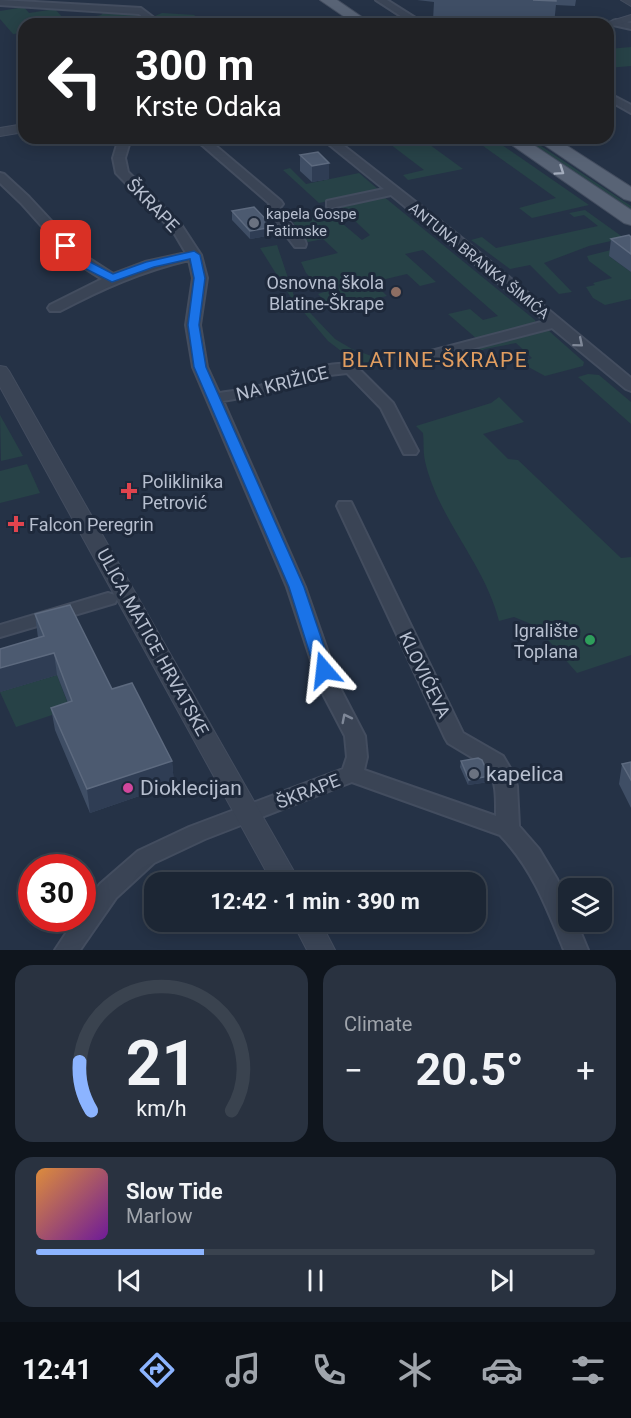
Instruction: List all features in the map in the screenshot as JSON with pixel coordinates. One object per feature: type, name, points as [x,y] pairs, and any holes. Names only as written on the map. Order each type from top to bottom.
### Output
[{"type":"main road","points":[[322,3],[337,18]]},
{"type":"main road","points":[[322,3],[353,18]]},
{"type":"main road","points":[[520,144],[631,219]]},
{"type":"main road","points":[[552,144],[631,195]]},
{"type":"street","points":[[381,0],[410,18]]},
{"type":"street","points":[[626,0],[631,3]]},
{"type":"street","points":[[0,3],[141,10],[151,18]]},
{"type":"street","points":[[614,22],[631,18]]},
{"type":"street","points":[[614,23],[631,26]]},
{"type":"street","points":[[614,100],[631,110]]},
{"type":"street","points":[[0,132],[18,129]]},
{"type":"street","name":"ŠKRAPE","points":[[67,950],[108,891],[146,857],[197,833],[352,774],[357,757],[355,736],[331,690],[296,587],[200,367],[194,325],[200,278],[194,255],[178,229],[122,173],[119,158],[123,144]]},
{"type":"street","points":[[207,144],[277,204],[272,209],[300,244]]},
{"type":"street","name":"ANTUNA BRANKA ŠIMIĆA","points":[[335,144],[631,386]]},
{"type":"street","points":[[0,177],[25,200],[77,257],[112,279]]},
{"type":"street","points":[[331,204],[391,189]]},
{"type":"street","points":[[55,308],[112,279],[150,265],[194,255]]},
{"type":"street","points":[[417,359],[554,323]]},
{"type":"street","name":"NA KRIŽICE","points":[[214,398],[258,391],[319,372],[350,368],[388,406],[410,451]]},
{"type":"street","name":"ULICA MATICE HRVATSKE","points":[[0,371],[280,872]]},
{"type":"street","name":"KLOVIĆEVA","points":[[345,506],[455,738],[496,762],[502,773],[506,786],[508,829]]},
{"type":"street","points":[[0,631],[108,599]]},
{"type":"street","points":[[352,774],[508,829],[524,843],[542,869],[576,950]]},
{"type":"street","points":[[312,932],[321,950]]},
{"type":"green space","points":[[24,7],[29,13],[55,9],[63,18],[18,18],[18,34],[13,34],[0,19],[0,11]]},
{"type":"green space","points":[[104,12],[138,14],[143,18],[87,18],[101,15]]},
{"type":"green space","points":[[162,13],[195,15],[193,18],[158,18],[155,16]]},
{"type":"green space","points":[[631,47],[631,66],[614,67],[614,48]]},
{"type":"green space","points":[[390,144],[429,144],[463,169],[408,180],[403,175],[424,170]]},
{"type":"green space","points":[[480,144],[501,144],[589,205],[532,218],[519,208],[556,198]]},
{"type":"green space","points":[[527,144],[538,144],[631,206],[631,213]]},
{"type":"green space","points":[[290,168],[306,184],[359,173],[379,190],[319,203],[283,170]]},
{"type":"green space","points":[[383,196],[535,320],[536,324],[477,339],[448,314],[470,309],[483,320],[498,316],[423,250],[405,254],[436,282],[420,286],[407,274],[373,282],[387,296],[332,309],[318,294],[324,292],[306,273],[301,262],[338,253],[323,239],[308,242],[299,235],[290,215],[325,209],[362,240],[370,235],[339,206]]},
{"type":"green space","points":[[585,210],[624,238],[589,246],[544,263],[572,292],[559,294],[530,265],[510,269],[471,240],[482,237],[496,248],[598,226],[584,215],[574,217],[569,213]]},
{"type":"green space","points":[[277,245],[294,296],[335,339],[352,349],[377,358],[377,361],[358,364],[328,341],[290,296],[260,248]]},
{"type":"green space","points":[[631,245],[609,256],[631,272],[631,299],[605,305],[593,298],[586,287],[612,278],[589,261],[587,256]]},
{"type":"green space","points":[[542,330],[549,331],[584,362],[583,366],[545,376],[521,363],[532,358],[516,343],[485,349],[472,355],[473,348]]},
{"type":"green space","points":[[588,374],[599,375],[631,402],[631,424],[578,377]]},
{"type":"green space","points":[[499,397],[524,422],[483,434],[508,459],[518,460],[621,558],[631,557],[631,655],[577,673],[536,626],[514,617],[499,621],[483,580],[450,522],[431,482],[424,458],[423,433],[416,426],[491,403]]},
{"type":"green space","points":[[0,415],[23,456],[1,461]]},
{"type":"green space","points":[[27,464],[40,493],[0,503],[0,471]]},
{"type":"green space","points":[[57,675],[70,709],[16,727],[0,692]]},
{"type":"building","points":[[318,152],[329,163],[312,166],[300,155]]},
{"type":"building","points":[[254,207],[273,227],[250,231],[232,211]]},
{"type":"building","points":[[629,235],[631,237],[631,254],[611,239]]},
{"type":"building","points":[[70,605],[112,689],[132,683],[172,761],[87,789],[51,708],[72,701],[54,653],[0,668],[0,649],[44,636],[35,614]]},
{"type":"building","name":"kapelica","points":[[478,758],[482,760],[489,776],[469,780],[461,761]]},
{"type":"building","points":[[631,762],[631,780],[622,764]]},
{"type":"place","name":"kapela Gospe Fatimske","points":[[254,223]]},
{"type":"place","name":"Osnovna škola Blatine-Škrape","points":[[396,292]]},
{"type":"place","name":"Poliklinika Petrović","points":[[129,491]]},
{"type":"place","name":"Falcon Peregrin","points":[[16,524]]},
{"type":"place","name":"Igralište Toplana","points":[[590,640]]},
{"type":"place","name":"kapelica","points":[[474,774]]},
{"type":"place","name":"Dioklecijan","points":[[128,788]]},
{"type":"district","name":"BLATINE-ŠKRAPE","points":[[435,360]]},
{"type":"route","points":[[66,246],[88,266],[112,279],[163,261],[194,255],[200,278],[194,325],[200,367],[296,587],[324,670]]}]
